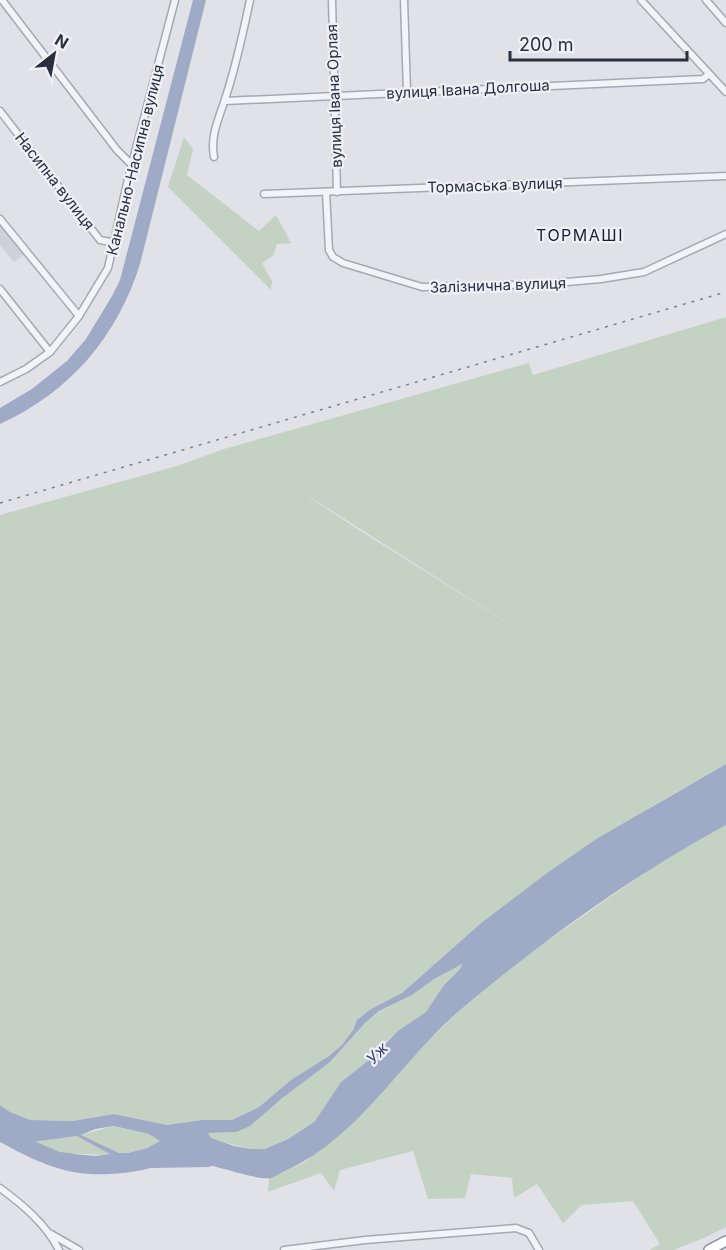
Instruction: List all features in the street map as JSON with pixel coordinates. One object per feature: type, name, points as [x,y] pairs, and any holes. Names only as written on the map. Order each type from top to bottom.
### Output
[{"type":"highway","points":[[709,1250],[726,1242]]},
{"type":"street","points":[[2,0],[117,150],[132,165]]},
{"type":"street","name":"Канально-Насипна вулиця","points":[[0,382],[26,369],[50,352],[79,316],[108,268],[175,0]]},
{"type":"street","points":[[214,157],[212,147],[215,123],[225,101],[250,0]]},
{"type":"street","name":"вулиця Івана Орлая","points":[[332,0],[337,192]]},
{"type":"street","points":[[404,0],[407,92]]},
{"type":"street","points":[[641,0],[726,92]]},
{"type":"street","points":[[706,0],[726,23]]},
{"type":"street","name":"вулиця Івана Долгоша","points":[[225,101],[703,80],[709,74]]},
{"type":"street","name":"Насипна вулиця","points":[[0,111],[100,240],[115,243]]},
{"type":"street","name":"Тормаська вулиця","points":[[264,194],[726,176]]},
{"type":"street","name":"Залізнична вулиця","points":[[326,192],[328,250],[333,257],[343,263],[422,288],[543,284],[637,274],[665,264],[726,234]]},
{"type":"street","points":[[0,219],[79,316]]},
{"type":"street","points":[[0,289],[50,352]]},
{"type":"street","points":[[0,1188],[51,1233],[79,1250]]},
{"type":"street","points":[[284,1250],[365,1240],[516,1228],[529,1233],[539,1250]]},
{"type":"street","points":[[51,1233],[59,1250]]},
{"type":"shaded area","points":[[0,221],[25,254],[14,262],[0,245]]},
{"type":"green space","points":[[184,137],[193,149],[187,175],[259,231],[276,215],[291,243],[277,244],[273,256],[262,263],[272,281],[271,290],[168,187]]},
{"type":"green space","points":[[726,317],[726,764],[654,805],[480,924],[402,993],[371,1009],[357,1020],[342,1045],[329,1056],[291,1080],[259,1107],[232,1120],[202,1120],[167,1125],[114,1114],[73,1121],[30,1120],[0,1105],[0,515],[529,363],[533,375]],"holes":[[[293,486],[515,628],[356,528]]]},
{"type":"green space","points":[[726,825],[726,1227],[673,1250],[649,1250],[660,1244],[633,1201],[582,1205],[563,1223],[537,1184],[514,1198],[512,1178],[471,1174],[465,1198],[428,1199],[413,1151],[340,1170],[334,1191],[321,1173],[268,1192],[269,1178],[305,1162],[458,1012],[531,952],[672,854]]},
{"type":"green space","points":[[462,963],[460,969],[444,985],[426,1012],[385,1042],[369,1060],[341,1082],[315,1121],[288,1139],[265,1149],[251,1149],[211,1139],[208,1133],[236,1132],[329,1063],[364,1024],[380,1011],[412,995]]},
{"type":"green space","points":[[114,1126],[149,1134],[161,1141],[147,1148],[119,1153],[81,1135]]},
{"type":"green space","points":[[77,1136],[111,1154],[50,1154],[26,1147],[23,1142]]},
{"type":"water","points":[[193,0],[206,0],[140,264],[130,291],[104,338],[69,379],[25,411],[0,424],[0,408],[32,389],[67,361],[86,339],[120,280]]},
{"type":"water","points":[[726,764],[726,825],[621,888],[522,960],[438,1031],[358,1119],[313,1156],[275,1176],[256,1177],[204,1164],[178,1161],[122,1173],[85,1174],[52,1167],[0,1142],[0,1105],[30,1120],[73,1121],[114,1114],[167,1125],[202,1120],[232,1120],[259,1107],[291,1080],[342,1045],[357,1020],[371,1009],[402,993],[480,924],[598,838]],"holes":[[[462,964],[426,1012],[398,1031],[369,1060],[341,1082],[315,1121],[308,1126],[288,1139],[265,1149],[234,1146],[211,1138],[208,1133],[236,1132],[250,1126],[329,1063],[364,1024],[379,1011],[412,995],[434,979]],[[114,1126],[149,1134],[160,1141],[147,1148],[119,1153],[81,1135],[95,1129]],[[77,1136],[110,1154],[56,1156],[26,1147],[24,1143]]]},
{"type":"waterway","name":"Уж","points":[[0,1132],[59,1157],[70,1158]]},
{"type":"waterway","name":"Уж","points":[[152,1163],[208,1162]]},
{"type":"railway","points":[[0,503],[726,292]]},
{"type":"district","name":"ТОРМАШІ","points":[[580,235]]}]
